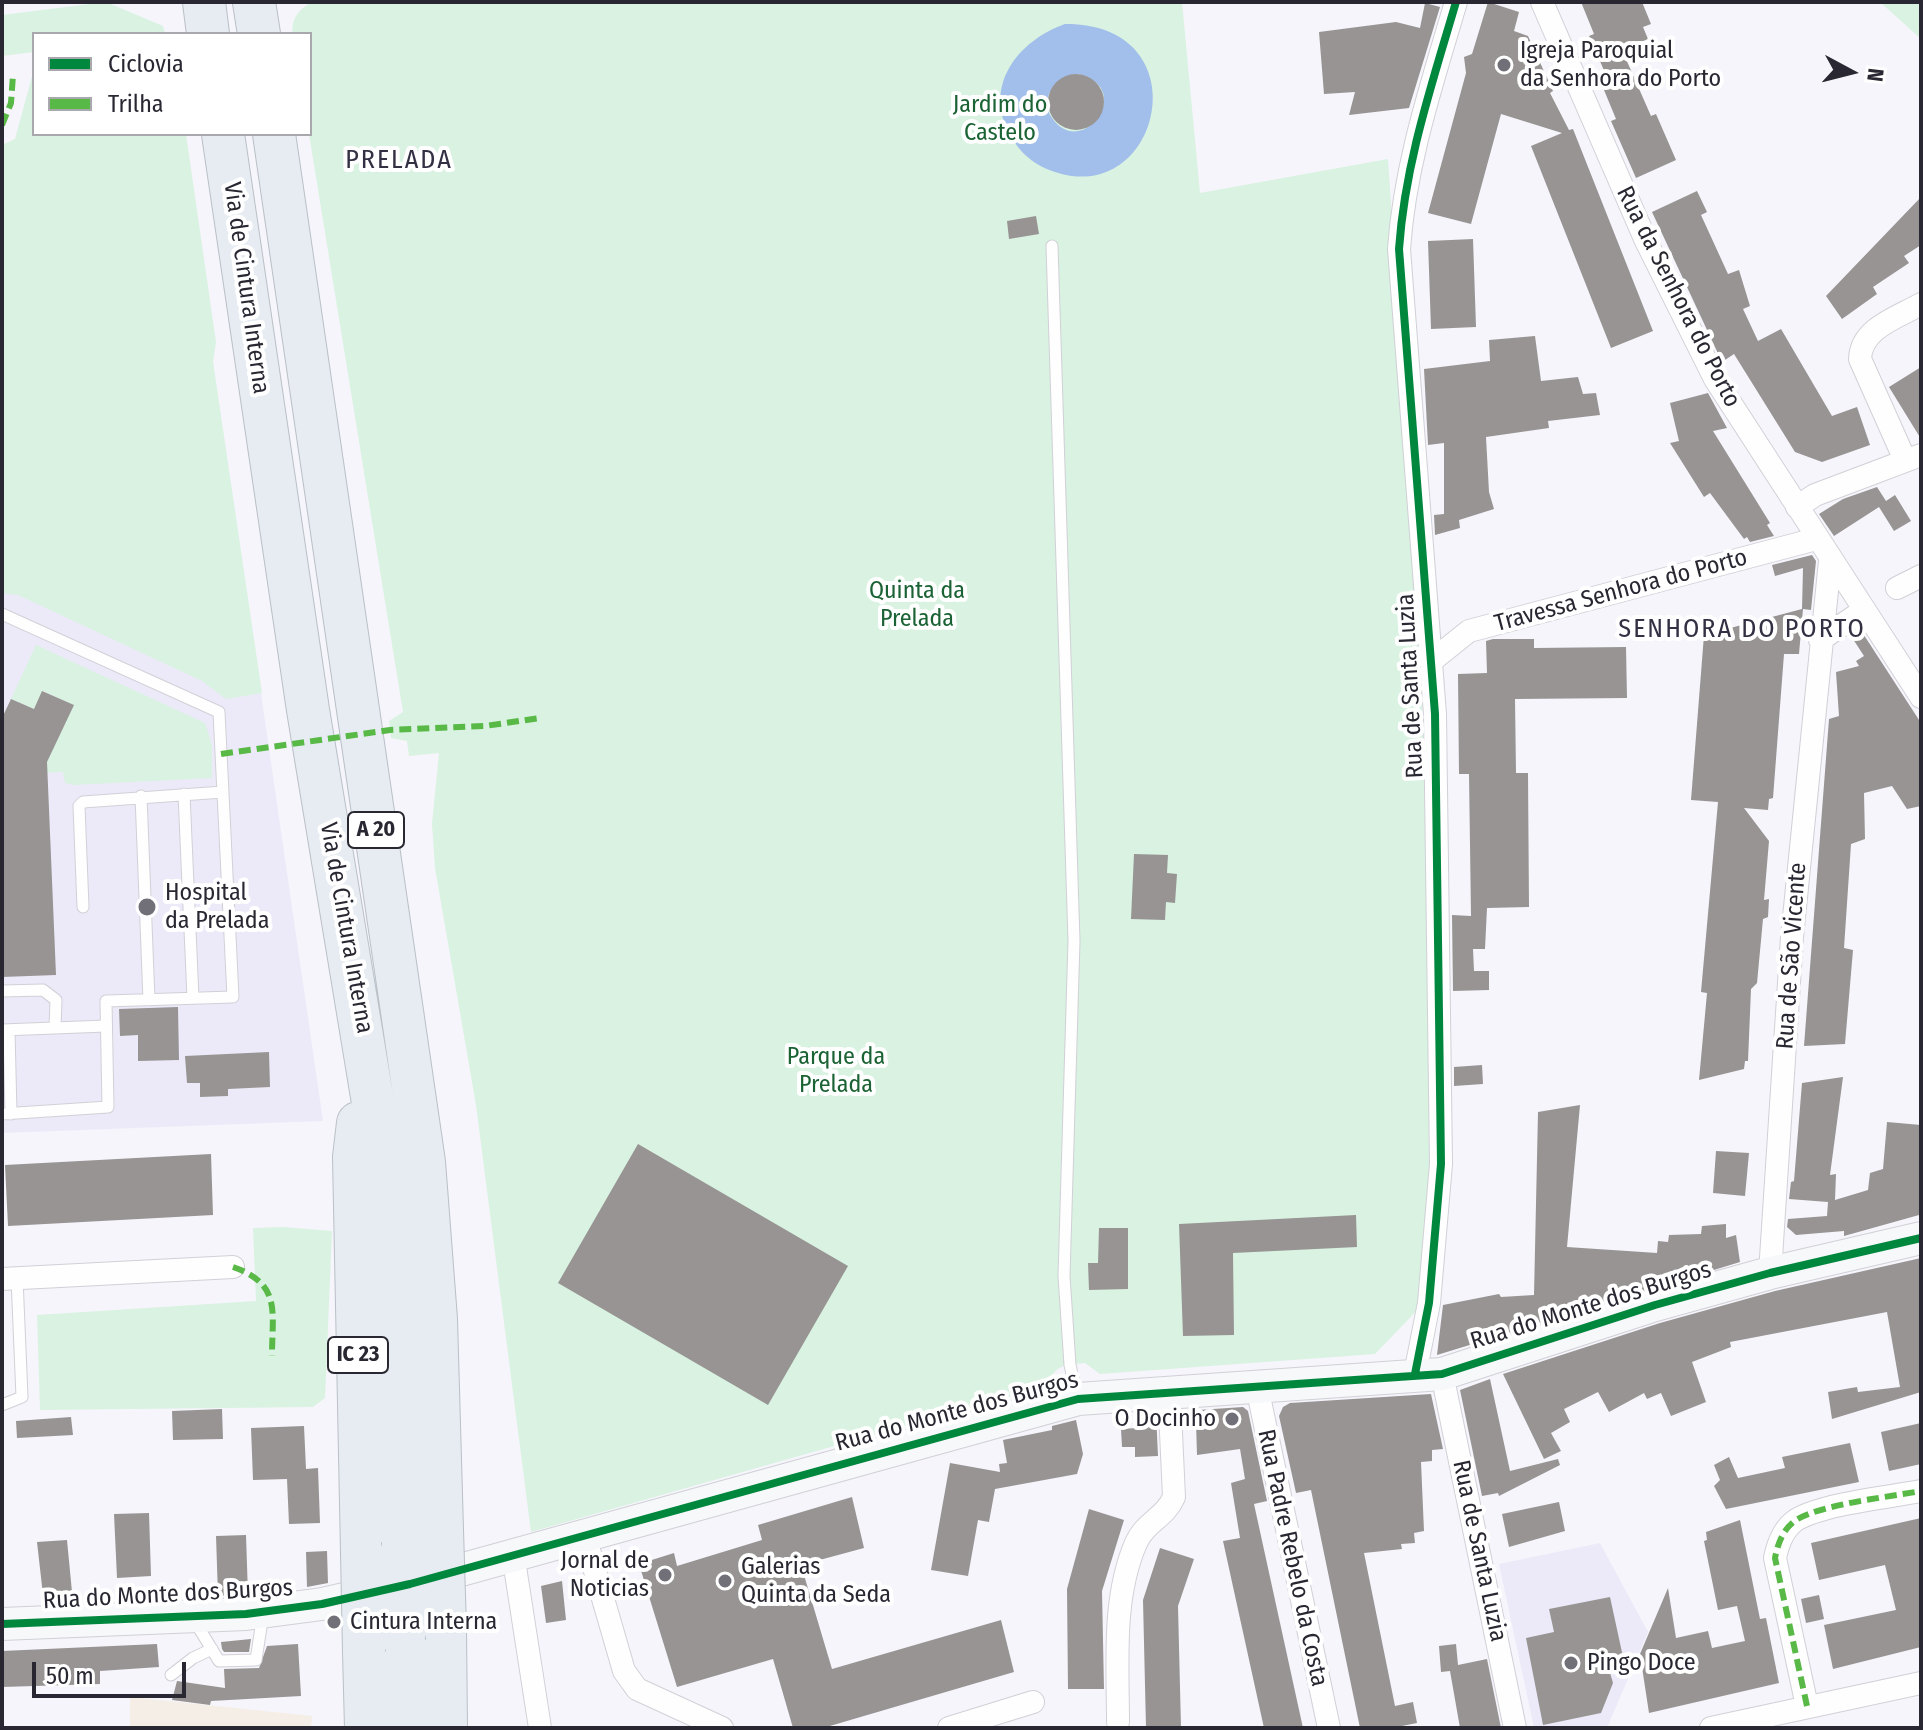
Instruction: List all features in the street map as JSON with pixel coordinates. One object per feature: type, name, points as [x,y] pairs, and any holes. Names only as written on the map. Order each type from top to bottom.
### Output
[{"type":"highway","points":[[204,2],[208,32]]},
{"type":"highway","points":[[254,2],[259,32]]},
{"type":"highway","name":"Via de Cintura Interna","points":[[223,136],[308,710],[367,1053],[390,1238],[403,1542],[404,1728]]},
{"type":"highway","name":"Via de Cintura Interna","points":[[274,136],[423,1148],[436,1319],[446,1728]]},
{"type":"highway","name":"IC 23","points":[[366,1728],[354,1157],[367,1053]]},
{"type":"main road","name":"Rua do Monte dos Burgos","points":[[2,1624],[263,1612],[322,1604],[410,1584],[584,1533],[1078,1399],[1169,1390],[1257,1387],[1428,1374],[1770,1273],[1921,1238]]},
{"type":"street","name":"Rua de Santa Luzia","points":[[1456,2],[1411,153],[1402,205],[1399,249],[1424,536],[1426,602],[1434,659],[1441,1164],[1429,1303],[1428,1374],[1515,1728]]},
{"type":"street","name":"Rua da Senhora do Porto","points":[[1542,2],[1646,241],[1715,379],[1830,561],[1921,697]]},
{"type":"street","points":[[1797,507],[1815,495],[1913,458],[1860,359],[1860,345],[1867,335],[1921,304]]},
{"type":"street","name":"Travessa Senhora do Porto","points":[[1434,659],[1469,631],[1816,539]]},
{"type":"street","name":"Rua de São Vicente","points":[[1770,1273],[1792,937],[1830,561]]},
{"type":"street","points":[[1897,588],[1921,576]]},
{"type":"street","points":[[1820,640],[1864,610]]},
{"type":"street","points":[[10,1278],[233,1267]]},
{"type":"street","name":"Rua Padre Rebelo da Costa","points":[[1257,1387],[1329,1728]]},
{"type":"street","points":[[1118,1722],[1119,1621],[1134,1545],[1144,1527],[1168,1511],[1174,1497],[1169,1390]]},
{"type":"street","points":[[1807,1706],[1775,1558],[1782,1536],[1797,1520],[1816,1513],[1921,1491]]},
{"type":"street","points":[[584,1533],[624,1671],[637,1689],[722,1728]]},
{"type":"street","points":[[513,1554],[540,1728]]},
{"type":"street","points":[[1711,1728],[1921,1683]]},
{"type":"street","points":[[949,1728],[1033,1702]]},
{"type":"lane","points":[[1052,246],[1074,941],[1064,1276],[1070,1365],[1078,1399]]},
{"type":"lane","points":[[2,614],[219,712],[233,997],[106,1001],[108,1107],[6,1114],[5,1030],[106,1026]]},
{"type":"lane","points":[[83,907],[79,806],[87,799],[223,792]]},
{"type":"lane","points":[[184,794],[193,998]]},
{"type":"lane","points":[[141,796],[149,1000]]},
{"type":"lane","points":[[2,991],[43,990],[56,1000],[55,1028]]},
{"type":"lane","points":[[2,1405],[22,1397],[10,1278]]},
{"type":"lane","points":[[192,1616],[219,1661],[256,1660],[263,1612]]},
{"type":"lane","points":[[171,1675],[193,1658],[212,1649]]},
{"type":"shaded area","name":"Hospital da Prelada","points":[[213,362],[323,1121],[2,1133],[2,406]]},
{"type":"shaded area","points":[[1600,1543],[1648,1632],[1607,1728],[1534,1728],[1499,1564]]},
{"type":"shaded area","points":[[130,1697],[312,1716],[311,1728],[130,1728]]},
{"type":"green space","points":[[106,2],[163,26],[164,32],[32,32],[32,52],[2,56],[2,15]]},
{"type":"green space","name":"Quinta da Prelada","points":[[313,2],[1182,2],[1200,193],[1388,159],[1420,640],[1436,1160],[1425,1302],[1375,1354],[1100,1374],[1085,1363],[1069,1365],[1059,1368],[1046,1386],[531,1532],[476,1105],[435,868],[432,824],[439,753],[409,756],[407,741],[391,738],[389,721],[403,712],[309,136],[312,136],[312,32],[293,32],[293,23],[304,7]]},
{"type":"green space","points":[[1880,2],[1921,2],[1921,39]]},
{"type":"green space","points":[[32,76],[32,136],[186,136],[216,342],[213,362],[262,693],[226,699],[202,681],[18,595],[2,593],[2,145],[15,139]]},
{"type":"green space","points":[[36,645],[205,723],[212,745],[212,778],[73,785],[65,783],[63,772],[42,773],[73,705],[43,691],[34,709],[11,699]]},
{"type":"green space","points":[[253,1228],[332,1231],[325,1398],[313,1407],[40,1410],[37,1315],[256,1301]]},
{"type":"water","points":[[1065,24],[1107,31],[1135,50],[1150,77],[1152,107],[1144,136],[1126,160],[1100,174],[1066,175],[1042,167],[1028,158],[1017,145],[1003,119],[1000,101],[1002,84],[1009,69],[1019,54],[1048,32]],"holes":[[[1078,74],[1095,82],[1103,93],[1104,105],[1098,117],[1089,127],[1077,131],[1064,129],[1048,110],[1052,89],[1063,79]]]},
{"type":"building","points":[[1488,2],[1519,12],[1514,31],[1528,36],[1553,91],[1550,93],[1569,130],[1573,129],[1653,331],[1611,348],[1531,146],[1562,133],[1501,114],[1471,224],[1428,213],[1466,73],[1464,57],[1472,54]]},
{"type":"building","points":[[1581,2],[1642,2],[1651,24],[1643,27],[1648,39],[1622,50],[1651,116],[1656,114],[1676,160],[1636,178],[1611,121],[1616,119],[1599,78],[1606,75],[1589,36],[1594,34]]},
{"type":"building","points":[[1425,3],[1440,7],[1409,108],[1349,115],[1355,92],[1324,94],[1319,32],[1396,22],[1420,28]]},
{"type":"building","points":[[1076,74],[1096,82],[1104,102],[1096,122],[1076,130],[1056,122],[1048,102],[1056,82]]},
{"type":"building","points":[[1697,191],[1707,212],[1701,215],[1728,274],[1739,270],[1750,306],[1743,309],[1758,341],[1781,329],[1832,416],[1857,407],[1870,445],[1822,462],[1795,452],[1734,354],[1722,362],[1652,212]]},
{"type":"building","points":[[1921,197],[1921,245],[1904,256],[1909,263],[1873,287],[1877,294],[1842,319],[1826,296]]},
{"type":"building","points":[[1036,216],[1039,234],[1009,239],[1007,221]]},
{"type":"building","points":[[1473,239],[1476,327],[1431,329],[1428,241]]},
{"type":"building","points":[[1535,336],[1541,381],[1578,377],[1583,394],[1596,393],[1600,415],[1548,421],[1549,428],[1486,437],[1489,492],[1494,509],[1459,520],[1460,528],[1435,535],[1434,515],[1444,514],[1444,443],[1428,445],[1424,369],[1490,361],[1489,340]]},
{"type":"building","points":[[1921,367],[1921,439],[1889,387]]},
{"type":"building","points":[[1708,393],[1727,428],[1713,431],[1770,523],[1767,525],[1774,536],[1750,542],[1747,537],[1744,539],[1710,493],[1704,497],[1670,443],[1679,441],[1670,403]]},
{"type":"building","points":[[1877,487],[1886,501],[1895,495],[1911,521],[1894,531],[1879,507],[1834,536],[1819,514],[1843,499]]},
{"type":"building","points":[[1812,555],[1816,561],[1811,610],[1803,609],[1799,654],[1784,654],[1773,798],[1769,799],[1768,810],[1744,808],[1769,841],[1764,900],[1769,899],[1768,917],[1763,919],[1757,983],[1751,989],[1748,1061],[1745,1061],[1744,1069],[1699,1080],[1707,993],[1701,992],[1718,802],[1691,800],[1704,635],[1802,609],[1803,568],[1775,576],[1772,565]]},
{"type":"building","points":[[1860,629],[1921,723],[1921,806],[1907,809],[1892,786],[1864,793],[1865,839],[1851,844],[1844,948],[1853,950],[1845,1044],[1804,1046],[1829,719],[1839,716],[1836,672],[1859,666],[1856,661],[1864,656],[1851,636]]},
{"type":"building","points":[[1534,639],[1534,648],[1626,647],[1627,698],[1515,699],[1516,773],[1528,773],[1529,907],[1487,908],[1485,949],[1473,949],[1474,971],[1489,971],[1489,990],[1453,991],[1452,915],[1471,916],[1469,774],[1459,774],[1458,674],[1487,673],[1486,641]]},
{"type":"building","points":[[42,691],[74,705],[47,762],[56,975],[2,977],[2,718],[11,699],[34,709]]},
{"type":"building","points":[[1134,854],[1168,855],[1167,873],[1177,874],[1175,903],[1166,902],[1165,920],[1131,919]]},
{"type":"building","points":[[178,1007],[179,1060],[138,1061],[138,1035],[120,1036],[119,1009]]},
{"type":"building","points":[[269,1052],[270,1087],[228,1089],[228,1096],[200,1097],[200,1083],[187,1083],[185,1056]]},
{"type":"building","points":[[1482,1065],[1483,1084],[1454,1086],[1454,1067]]},
{"type":"building","points":[[1843,1077],[1830,1175],[1836,1174],[1835,1200],[1868,1190],[1870,1173],[1883,1169],[1887,1122],[1921,1125],[1919,1215],[1844,1236],[1844,1231],[1796,1235],[1787,1227],[1788,1219],[1827,1216],[1828,1202],[1789,1199],[1791,1182],[1794,1181],[1802,1083]]},
{"type":"building","points":[[1580,1105],[1567,1247],[1657,1253],[1658,1241],[1668,1242],[1669,1235],[1701,1234],[1702,1226],[1726,1224],[1726,1238],[1736,1235],[1740,1262],[1437,1355],[1443,1305],[1499,1294],[1501,1297],[1534,1295],[1538,1112]]},
{"type":"building","points":[[638,1144],[848,1266],[768,1405],[558,1283]]},
{"type":"building","points":[[1716,1151],[1749,1153],[1745,1196],[1713,1193]]},
{"type":"building","points":[[211,1154],[213,1215],[8,1226],[5,1165]]},
{"type":"building","points":[[1356,1215],[1357,1247],[1233,1253],[1234,1335],[1183,1336],[1179,1224]]},
{"type":"building","points":[[1099,1228],[1128,1228],[1128,1289],[1089,1290],[1088,1263],[1098,1263]]},
{"type":"building","points":[[1921,1258],[1921,1392],[1832,1419],[1828,1392],[1857,1387],[1858,1392],[1900,1387],[1887,1312],[1730,1342],[1731,1347],[1692,1362],[1706,1402],[1671,1416],[1661,1393],[1647,1399],[1644,1393],[1609,1412],[1598,1392],[1564,1409],[1570,1422],[1551,1433],[1561,1451],[1544,1459],[1503,1374],[1660,1323],[1775,1291]]},
{"type":"building","points":[[1490,1379],[1510,1471],[1558,1459],[1560,1465],[1499,1496],[1498,1493],[1482,1496],[1460,1390]]},
{"type":"building","points":[[1431,1394],[1443,1449],[1432,1450],[1432,1461],[1421,1462],[1424,1531],[1414,1533],[1415,1543],[1401,1544],[1402,1549],[1364,1553],[1395,1706],[1413,1702],[1417,1723],[1392,1728],[1360,1728],[1311,1490],[1296,1493],[1279,1416],[1283,1407],[1290,1403]]},
{"type":"building","points":[[1243,1407],[1248,1411],[1267,1501],[1254,1504],[1303,1728],[1264,1728],[1223,1541],[1240,1538],[1231,1483],[1245,1479],[1240,1449],[1197,1455],[1196,1422],[1184,1421],[1184,1411]]},
{"type":"building","points":[[222,1409],[223,1439],[173,1440],[172,1411]]},
{"type":"building","points":[[1156,1413],[1158,1456],[1135,1457],[1135,1447],[1122,1447],[1121,1429],[1137,1428],[1136,1414]]},
{"type":"building","points":[[71,1417],[73,1435],[17,1438],[16,1421]]},
{"type":"building","points":[[1076,1420],[1083,1454],[1077,1474],[995,1489],[989,1522],[978,1520],[968,1576],[931,1570],[950,1463],[1000,1472],[999,1464],[1007,1463],[1003,1440],[1052,1430],[1052,1426]]},
{"type":"building","points":[[1921,1423],[1921,1464],[1889,1471],[1881,1432]]},
{"type":"building","points":[[304,1426],[306,1469],[318,1468],[320,1523],[289,1524],[287,1479],[253,1480],[251,1428]]},
{"type":"building","points":[[1850,1443],[1859,1482],[1726,1509],[1714,1486],[1720,1480],[1714,1465],[1729,1457],[1738,1478],[1785,1468],[1782,1457]]},
{"type":"building","name":"Galerias Quinta da Seda","points":[[852,1497],[864,1548],[801,1565],[832,1669],[1001,1620],[1014,1672],[823,1728],[793,1728],[773,1659],[677,1687],[639,1564],[674,1553],[677,1566],[762,1540],[758,1525]]},
{"type":"building","points":[[1559,1502],[1565,1531],[1509,1547],[1502,1514]]},
{"type":"building","points":[[1089,1509],[1124,1520],[1102,1591],[1104,1689],[1068,1689],[1067,1589]]},
{"type":"building","points":[[149,1513],[151,1576],[117,1578],[114,1514]]},
{"type":"building","points":[[1921,1518],[1921,1647],[1833,1669],[1824,1625],[1896,1610],[1885,1565],[1819,1580],[1811,1543]]},
{"type":"building","points":[[1740,1520],[1760,1619],[1766,1618],[1779,1683],[1649,1713],[1640,1654],[1668,1588],[1676,1638],[1708,1631],[1712,1648],[1745,1641],[1737,1606],[1718,1610],[1704,1541],[1707,1540],[1706,1532]]},
{"type":"building","points":[[246,1535],[248,1595],[218,1596],[216,1536]]},
{"type":"building","points":[[67,1540],[72,1592],[43,1595],[37,1542]]},
{"type":"building","points":[[1160,1548],[1194,1559],[1178,1606],[1181,1728],[1146,1728],[1143,1600]]},
{"type":"building","points":[[327,1551],[328,1583],[307,1587],[306,1552]]},
{"type":"building","points":[[562,1581],[566,1620],[546,1623],[541,1586]]},
{"type":"building","points":[[1819,1595],[1824,1619],[1806,1623],[1801,1599]]},
{"type":"building","name":"Pingo Doce","points":[[1610,1597],[1623,1657],[1606,1659],[1613,1683],[1601,1713],[1543,1725],[1526,1638],[1554,1632],[1549,1609]]},
{"type":"building","points":[[251,1639],[249,1652],[224,1652],[222,1649],[221,1642]]},
{"type":"building","points":[[157,1644],[159,1667],[100,1671],[100,1684],[2,1687],[2,1651]]},
{"type":"building","points":[[298,1644],[301,1696],[211,1701],[210,1705],[172,1700],[177,1681],[225,1688],[224,1669],[259,1668],[267,1646]]},
{"type":"building","points":[[1456,1644],[1458,1665],[1487,1659],[1501,1728],[1460,1728],[1450,1671],[1441,1672],[1439,1646]]},
{"type":"marked path","points":[[2,125],[11,103],[13,75]]},
{"type":"marked path","points":[[221,754],[390,730],[485,726],[540,718]]},
{"type":"marked path","points":[[233,1267],[249,1274],[267,1291],[273,1313],[272,1356]]},
{"type":"marked path","points":[[1807,1706],[1775,1558],[1782,1537],[1796,1520],[1808,1514],[1921,1491]]},
{"type":"cycle path","points":[[1415,1374],[1429,1303],[1441,1164],[1435,714],[1399,249],[1413,155],[1456,2]]},
{"type":"cycle path","points":[[2,1624],[246,1614],[322,1604],[410,1584],[1078,1399],[1442,1374],[1655,1305],[1770,1273],[1921,1238]]},
{"type":"place","name":"Igreja Paroquial da Senhora do Porto","points":[[1504,65]]},
{"type":"place","name":"Hospital da Prelada","points":[[147,907]]},
{"type":"place","name":"O Docinho","points":[[1232,1419]]},
{"type":"place","name":"Jornal de Noticias","points":[[665,1575]]},
{"type":"place","name":"Galerias Quinta da Seda","points":[[725,1581]]},
{"type":"place","name":"Cintura Interna","points":[[334,1622]]},
{"type":"place","name":"Pingo Doce","points":[[1571,1663]]},
{"type":"district","name":"PRELADA","points":[[399,161]]},
{"type":"district","name":"SENHORA DO PORTO","points":[[1742,630]]},
{"type":"park label","name":"Jardim do Castelo","points":[[1000,119]]},
{"type":"park label","name":"Parque da Prelada","points":[[836,1071]]}]
